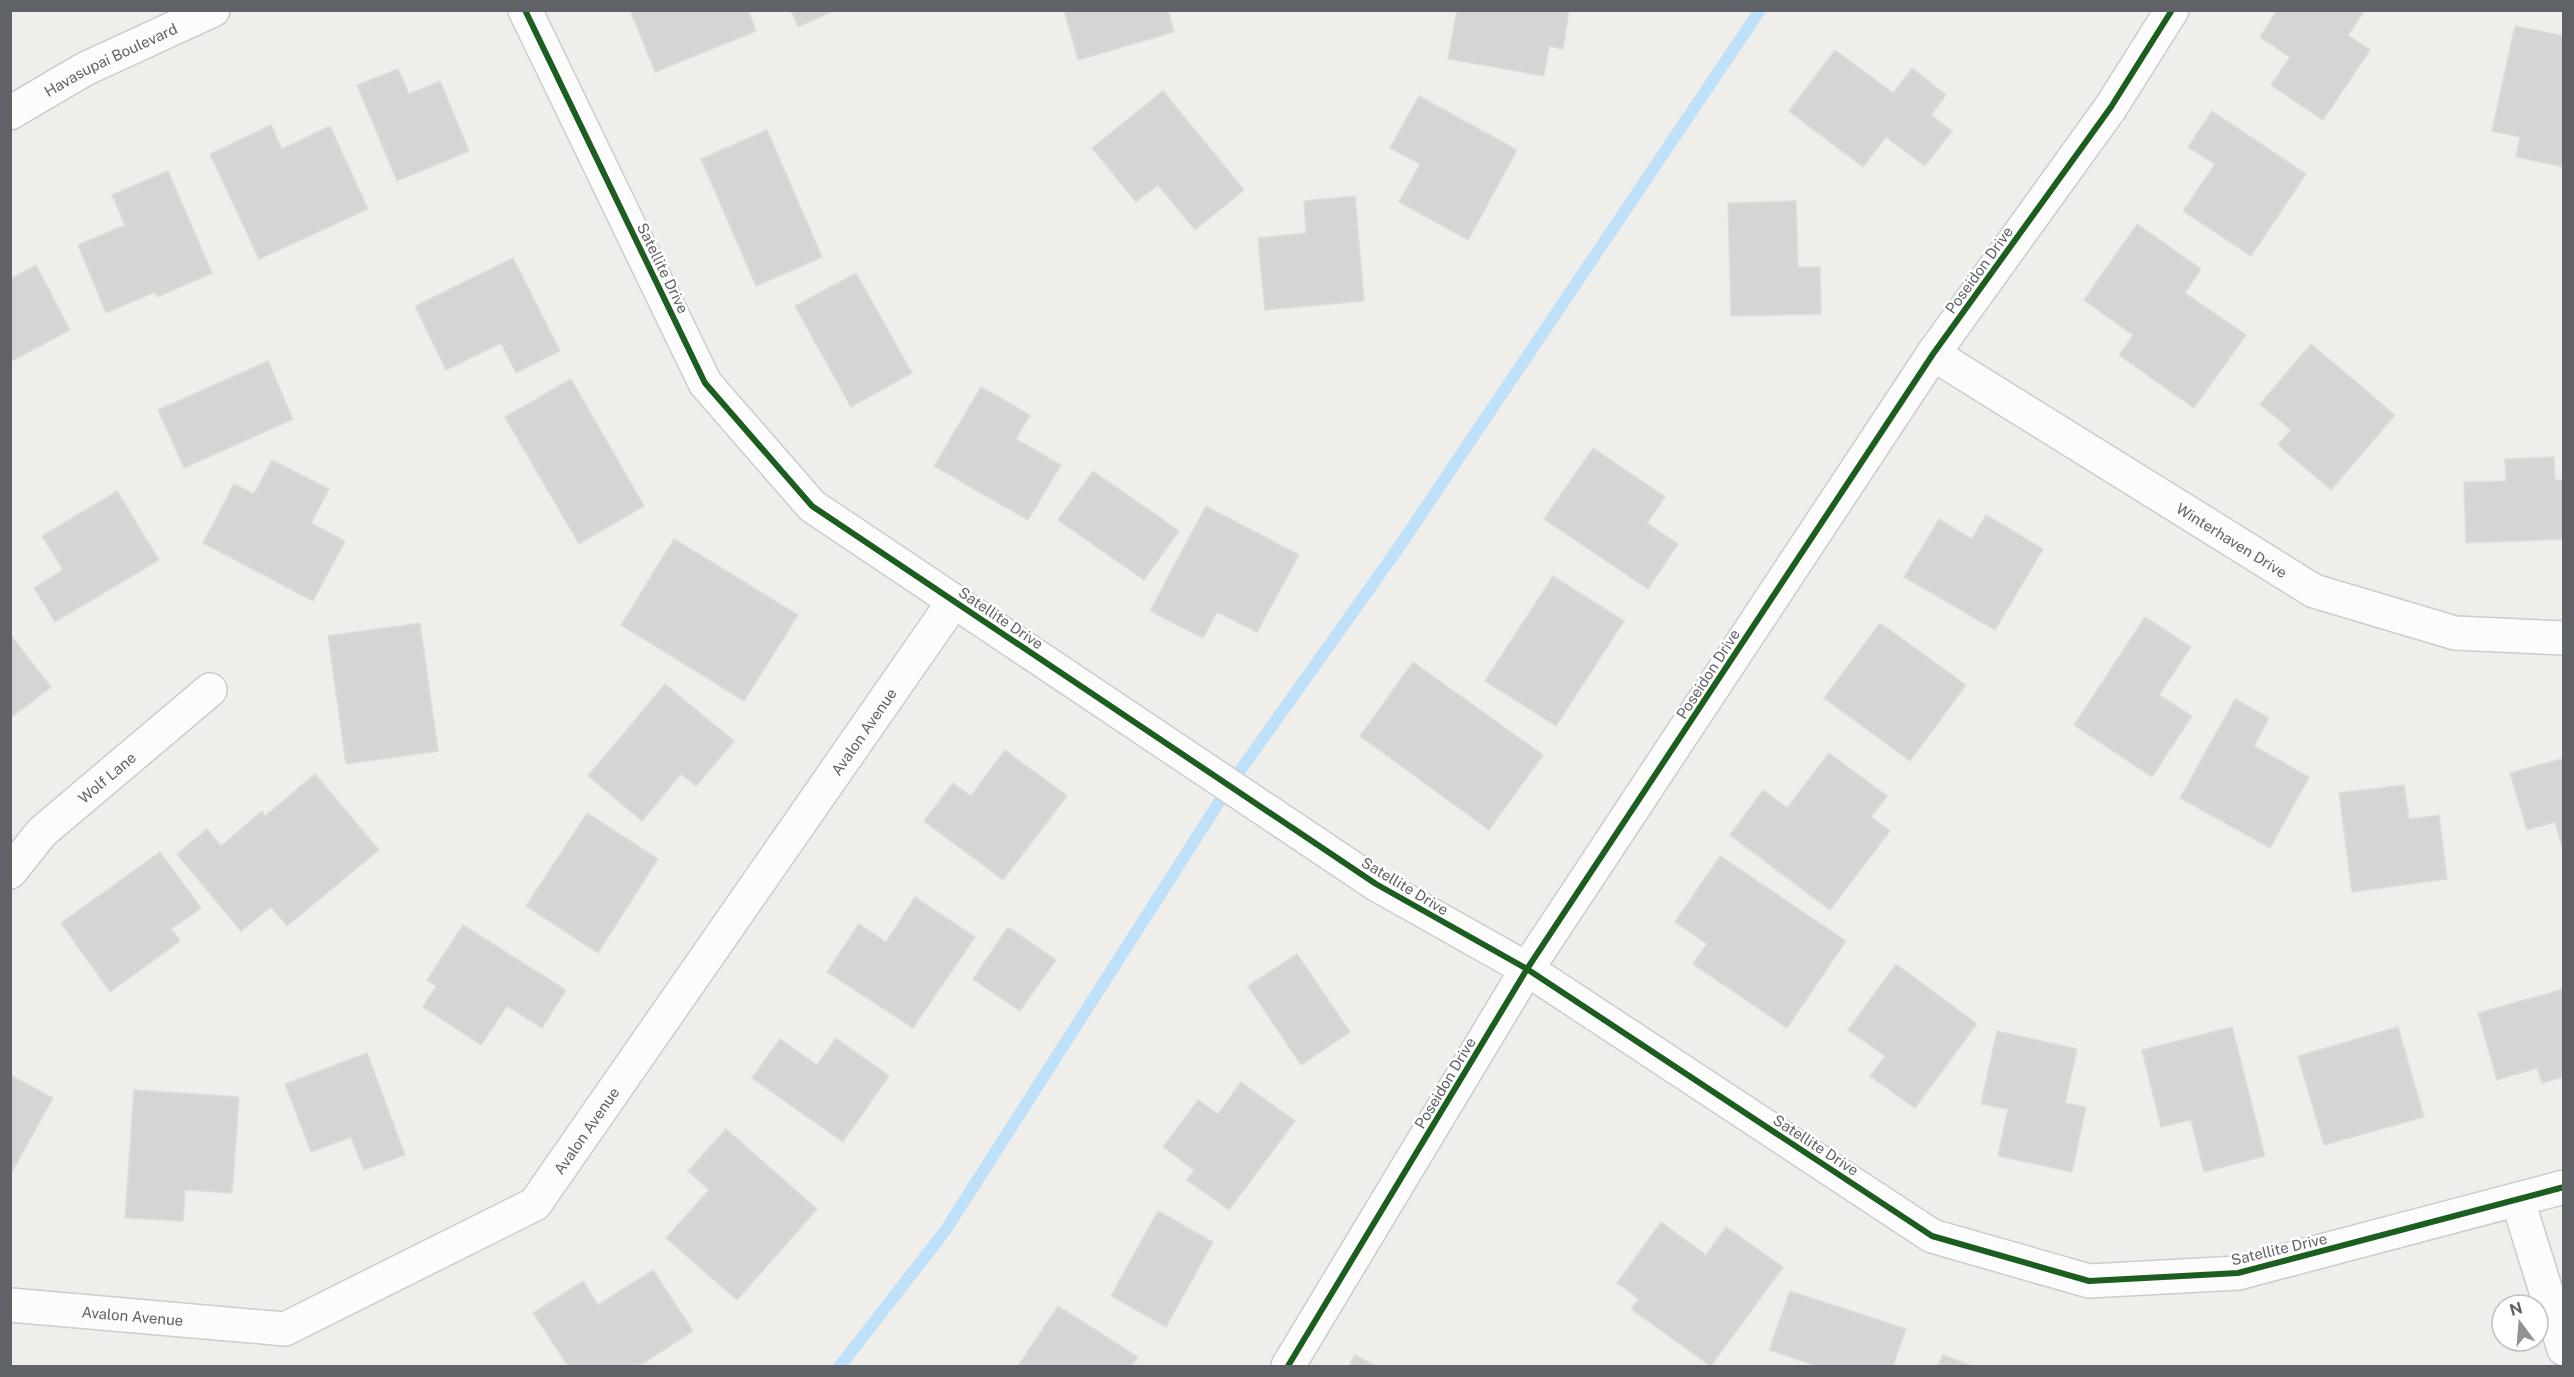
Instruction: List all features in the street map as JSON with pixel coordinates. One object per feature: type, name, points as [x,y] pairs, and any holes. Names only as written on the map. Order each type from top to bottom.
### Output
[{"type":"street","name":"Havasupai Boulevard","points":[[10,113],[85,69],[213,10]]},
{"type":"street","name":"Satellite Drive","points":[[525,10],[705,383],[812,506],[1376,884],[1527,969],[1932,1236],[2089,1281],[2238,1273],[2518,1201],[2564,1187]]},
{"type":"street","name":"Poseidon Drive","points":[[1288,1366],[1527,969],[1933,354],[2111,107],[2172,10]]},
{"type":"street","name":"Winterhaven Drive","points":[[1933,354],[2314,591],[2455,633],[2564,639]]},
{"type":"street","name":"Avalon Avenue","points":[[10,1305],[285,1329],[535,1204],[954,601]]},
{"type":"street","name":"Wolf Lane","points":[[10,872],[42,831],[210,690]]},
{"type":"street","points":[[2518,1201],[2564,1349]]},
{"type":"building","points":[[630,10],[748,10],[756,31],[655,72]]},
{"type":"building","points":[[791,10],[835,10],[798,27]]},
{"type":"building","points":[[1064,10],[1168,10],[1174,32],[1078,60]]},
{"type":"building","points":[[1457,10],[1569,10],[1563,49],[1549,46],[1544,76],[1448,59]]},
{"type":"building","points":[[2277,10],[2365,10],[2348,35],[2370,50],[2323,120],[2271,85],[2290,57],[2260,37]]},
{"type":"building","points":[[2515,26],[2564,36],[2564,167],[2516,157],[2520,137],[2492,131]]},
{"type":"building","points":[[1835,50],[1893,93],[1912,68],[1946,95],[1931,115],[1952,131],[1925,166],[1886,137],[1863,167],[1789,111]]},
{"type":"building","points":[[398,69],[409,94],[440,81],[469,151],[397,181],[357,85]]},
{"type":"building","points":[[1163,91],[1244,190],[1195,230],[1158,185],[1136,202],[1092,148]]},
{"type":"building","points":[[1419,96],[1517,150],[1468,240],[1399,202],[1420,164],[1390,148]]},
{"type":"building","points":[[2212,111],[2306,174],[2251,256],[2183,211],[2215,164],[2188,147]]},
{"type":"building","points":[[271,125],[282,149],[330,126],[368,209],[259,259],[210,154]]},
{"type":"building","points":[[767,130],[822,257],[756,286],[701,159]]},
{"type":"building","points":[[168,171],[212,273],[157,297],[155,292],[106,313],[78,245],[125,225],[112,195]]},
{"type":"building","points":[[1355,196],[1364,301],[1265,310],[1258,238],[1306,233],[1304,201]]},
{"type":"building","points":[[1796,201],[1798,267],[1820,267],[1821,314],[1731,316],[1728,203]]},
{"type":"building","points":[[2137,224],[2201,269],[2185,293],[2246,335],[2194,408],[2119,355],[2133,335],[2084,300]]},
{"type":"building","points":[[513,258],[560,351],[516,373],[501,343],[446,370],[415,306]]},
{"type":"building","points":[[36,265],[70,330],[10,362],[10,279]]},
{"type":"building","points":[[856,273],[912,373],[851,407],[795,306]]},
{"type":"building","points":[[2311,344],[2395,415],[2331,490],[2278,445],[2291,430],[2260,404]]},
{"type":"building","points":[[268,361],[293,419],[184,468],[158,410]]},
{"type":"building","points":[[571,379],[644,506],[579,544],[505,417]]},
{"type":"building","points":[[981,387],[1030,415],[1016,439],[1061,465],[1028,520],[934,466]]},
{"type":"building","points":[[1593,448],[1665,497],[1647,523],[1678,544],[1648,589],[1544,519]]},
{"type":"building","points":[[2554,457],[2555,480],[2564,480],[2564,539],[2466,543],[2464,482],[2506,481],[2505,459]]},
{"type":"building","points":[[272,460],[329,489],[311,523],[345,541],[313,601],[203,543],[234,484],[254,494]]},
{"type":"building","points":[[1093,471],[1179,531],[1144,580],[1058,520]]},
{"type":"building","points":[[117,491],[159,560],[55,622],[34,588],[63,570],[42,536]]},
{"type":"building","points":[[1206,506],[1299,555],[1257,632],[1217,612],[1203,638],[1150,611]]},
{"type":"building","points":[[1986,515],[2043,549],[1995,630],[1904,577],[1939,519],[1972,539]]},
{"type":"building","points":[[674,539],[798,615],[744,701],[621,625]]},
{"type":"building","points":[[1553,576],[1624,621],[1556,726],[1485,681]]},
{"type":"building","points":[[2145,617],[2191,647],[2159,695],[2192,716],[2152,777],[2074,725]]},
{"type":"building","points":[[420,623],[438,751],[346,764],[328,636]]},
{"type":"building","points":[[1880,623],[1966,685],[1910,761],[1824,698]]},
{"type":"building","points":[[10,634],[51,687],[10,718]]},
{"type":"building","points":[[1413,662],[1543,755],[1489,830],[1360,736]]},
{"type":"building","points":[[665,684],[734,741],[696,786],[681,774],[642,821],[588,776]]},
{"type":"building","points":[[2235,699],[2269,718],[2254,746],[2309,777],[2270,848],[2180,798]]},
{"type":"building","points":[[1005,750],[1067,796],[1003,880],[924,821],[953,783],[971,796]]},
{"type":"building","points":[[1829,753],[1887,796],[1871,817],[1890,831],[1830,910],[1730,835],[1763,790],[1787,808]]},
{"type":"building","points":[[2564,758],[2564,846],[2562,847],[2555,822],[2527,830],[2510,773]]},
{"type":"building","points":[[315,774],[379,850],[287,926],[271,907],[241,931],[177,854],[207,829],[221,846],[262,811],[265,816]]},
{"type":"building","points":[[2404,785],[2409,819],[2439,815],[2447,879],[2352,892],[2339,793]]},
{"type":"building","points":[[587,813],[658,859],[598,953],[526,906]]},
{"type":"building","points":[[160,852],[201,908],[171,929],[180,941],[110,992],[61,923]]},
{"type":"building","points":[[1720,856],[1846,941],[1787,1028],[1693,964],[1707,944],[1675,922]]},
{"type":"building","points":[[915,897],[975,937],[913,1028],[827,972],[859,924],[886,942]]},
{"type":"building","points":[[463,925],[566,990],[542,1028],[507,1006],[481,1045],[423,1007],[436,986],[427,980]]},
{"type":"building","points":[[1008,927],[1056,960],[1020,1011],[973,979]]},
{"type":"building","points":[[1297,954],[1350,1032],[1301,1065],[1248,986]]},
{"type":"building","points":[[1896,964],[1977,1024],[1915,1108],[1870,1076],[1885,1056],[1848,1030]]},
{"type":"building","points":[[2564,989],[2564,1077],[2542,1083],[2537,1068],[2497,1080],[2478,1013]]},
{"type":"building","points":[[2232,1027],[2265,1156],[2204,1172],[2191,1120],[2161,1127],[2142,1050]]},
{"type":"building","points":[[2398,1027],[2424,1117],[2324,1145],[2298,1056]]},
{"type":"building","points":[[1997,1031],[2077,1049],[2065,1103],[2086,1107],[2072,1172],[1998,1156],[2008,1109],[1981,1104]]},
{"type":"building","points":[[836,1038],[889,1076],[843,1142],[752,1078],[780,1039],[817,1065]]},
{"type":"building","points":[[367,1053],[405,1155],[364,1170],[351,1137],[311,1152],[285,1084]]},
{"type":"building","points":[[10,1075],[53,1098],[10,1175]]},
{"type":"building","points":[[1241,1082],[1295,1121],[1229,1210],[1187,1180],[1194,1170],[1163,1147],[1198,1100],[1218,1114]]},
{"type":"building","points":[[134,1090],[239,1097],[232,1193],[185,1190],[183,1221],[125,1218]]},
{"type":"building","points":[[726,1129],[817,1209],[737,1300],[666,1238],[709,1190],[688,1171]]},
{"type":"building","points":[[1158,1211],[1213,1242],[1166,1327],[1111,1296]]},
{"type":"building","points":[[1661,1222],[1706,1255],[1726,1227],[1783,1267],[1711,1366],[1631,1309],[1639,1299],[1617,1283]]},
{"type":"building","points":[[653,1270],[693,1331],[639,1366],[568,1366],[533,1313],[583,1281],[598,1305]]},
{"type":"building","points":[[1790,1291],[1906,1329],[1893,1366],[1817,1366],[1769,1350]]},
{"type":"building","points":[[1058,1306],[1138,1357],[1131,1366],[1018,1366]]},
{"type":"building","points":[[1355,1355],[1376,1366],[1349,1366]]},
{"type":"building","points":[[1943,1355],[1972,1366],[1938,1366]]},
{"type":"waterway","points":[[840,1366],[945,1231],[1230,785],[1399,547],[1760,10]]},
{"type":"cycle path","points":[[525,10],[705,383],[812,506],[1376,884],[1527,969],[1932,1236],[2089,1281],[2238,1273],[2564,1187]]},
{"type":"cycle path","points":[[1288,1366],[1527,969],[1933,354],[2111,107],[2172,10]]}]
